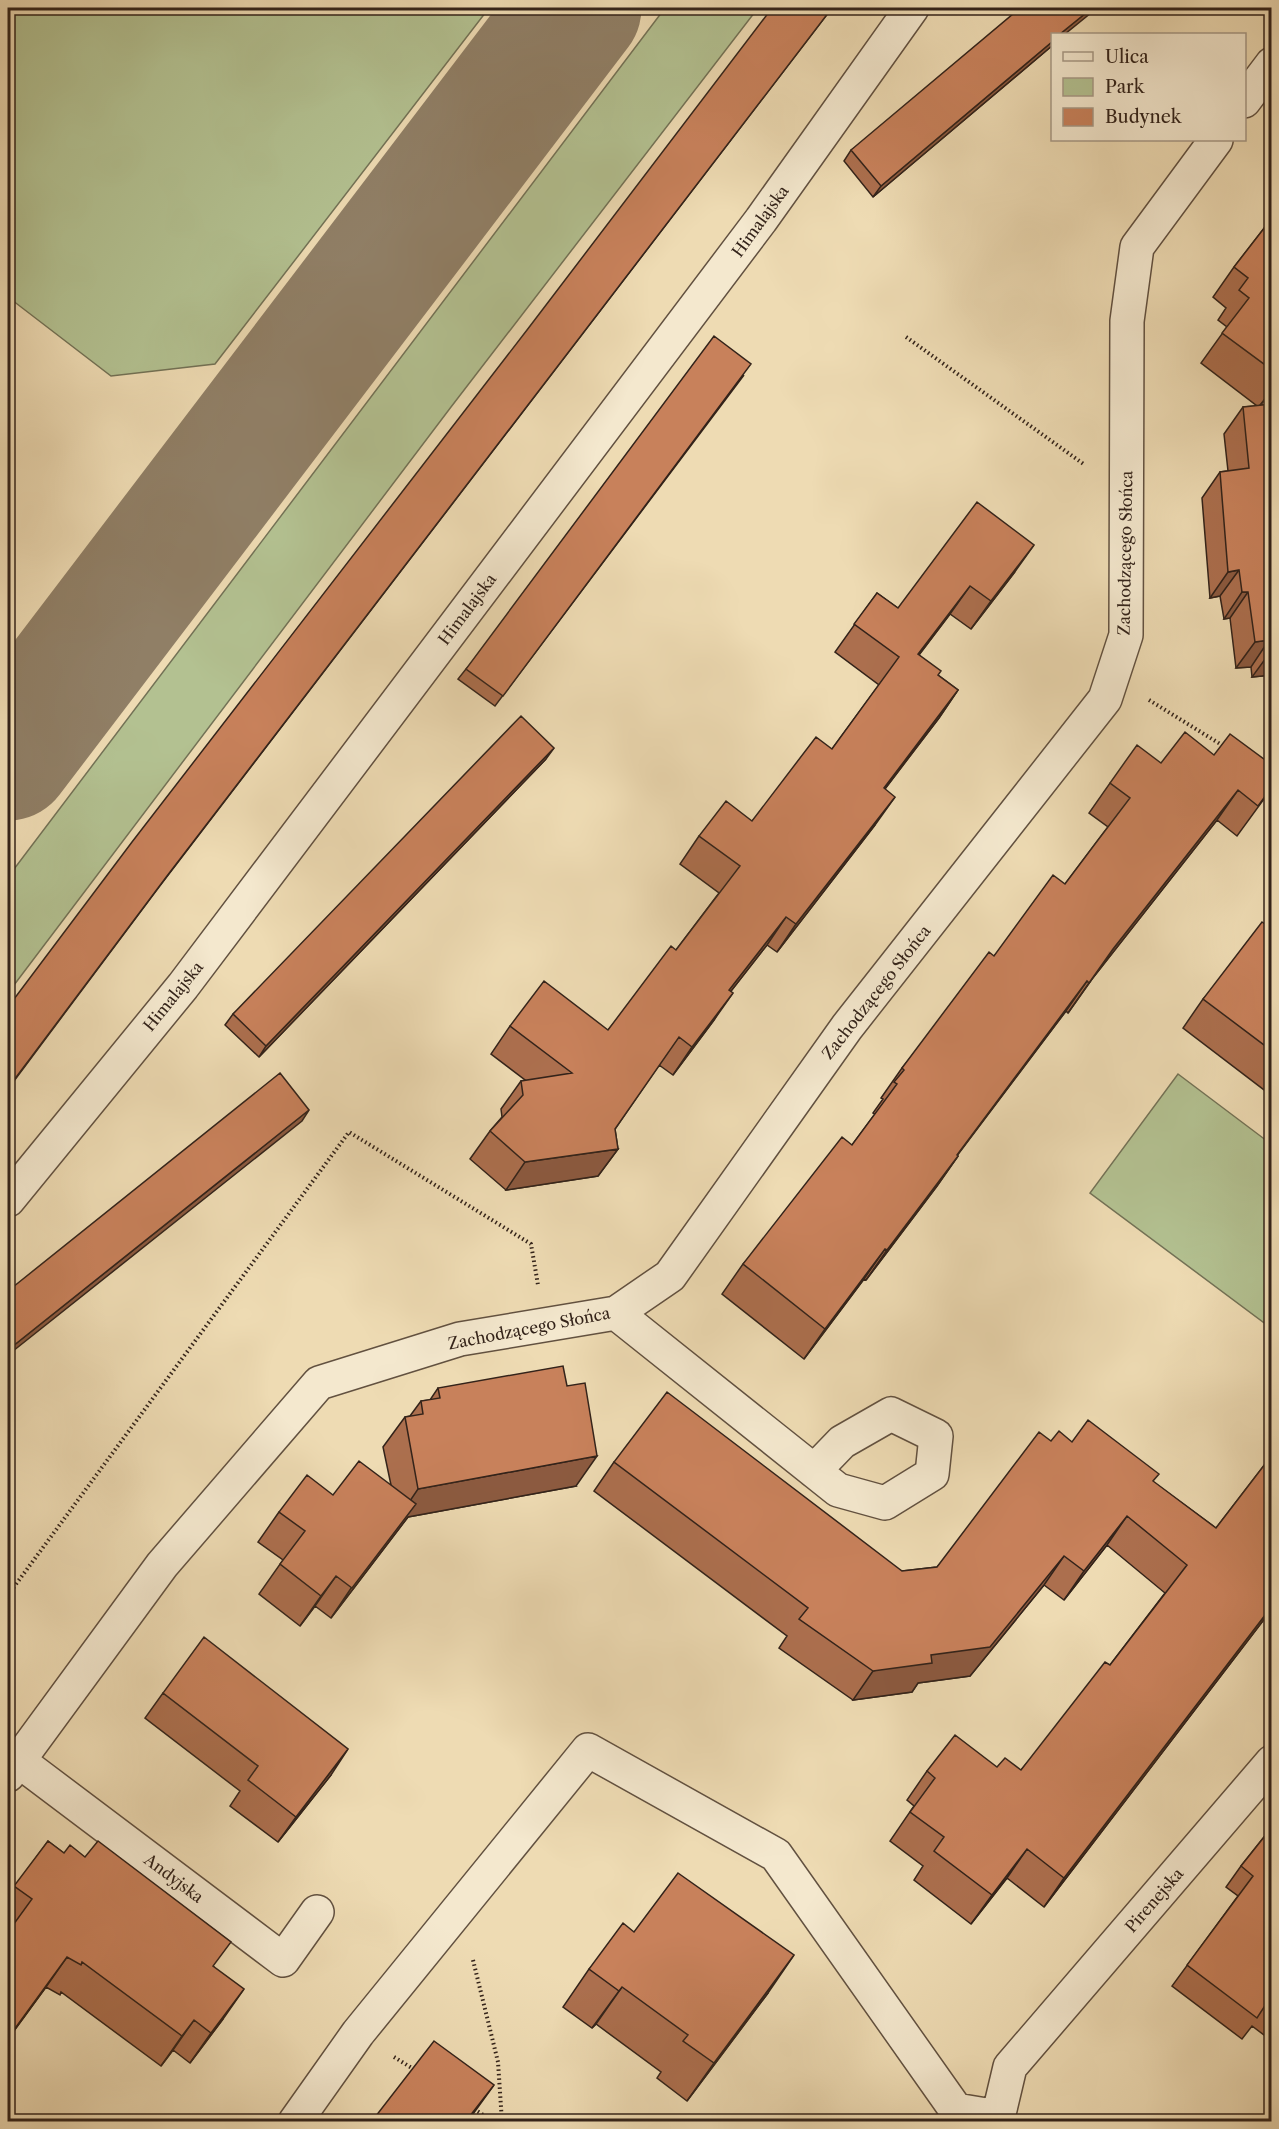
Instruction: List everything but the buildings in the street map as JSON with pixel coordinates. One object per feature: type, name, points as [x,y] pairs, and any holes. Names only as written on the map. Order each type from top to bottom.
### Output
[{"type":"street","name":"Himalajska","points":[[8,1200],[183,986],[761,220],[912,8]]},
{"type":"street","points":[[1246,100],[1272,64]]},
{"type":"street","name":"Zachodzącego Słońca","points":[[162,1565],[319,1383],[460,1339],[616,1313],[670,1276],[846,1027],[1106,699],[1126,635],[1127,321],[1137,247],[1215,141]]},
{"type":"street","points":[[616,1313],[814,1471]]},
{"type":"street","name":"Andyjska","points":[[162,1565],[13,1768],[283,1960],[317,1912]]},
{"type":"street","points":[[295,2121],[358,2033],[588,1750],[776,1855],[956,2110],[998,2119]]},
{"type":"street","name":"Pirenejska","points":[[998,2119],[1010,2067],[1272,1762]]},
{"type":"path","points":[[906,337],[1127,494]]},
{"type":"path","points":[[1112,678],[1231,750]]},
{"type":"path","points":[[8,1595],[349,1132],[531,1244],[546,1325]]},
{"type":"path","points":[[456,1911],[478,1978],[498,2062],[502,2121]]},
{"type":"path","points":[[358,2033],[416,2071]]},
{"type":"path","points":[[465,2103],[494,2121]]},
{"type":"green space","points":[[8,8],[489,8],[215,364],[111,376],[8,297]]},
{"type":"green space","points":[[665,8],[758,8],[451,407],[8,993],[8,877]]},
{"type":"green space","points":[[1178,1074],[1271,1144],[1271,1328],[1090,1193]]},
{"type":"taxiway","points":[[8,756],[577,8]]}]
